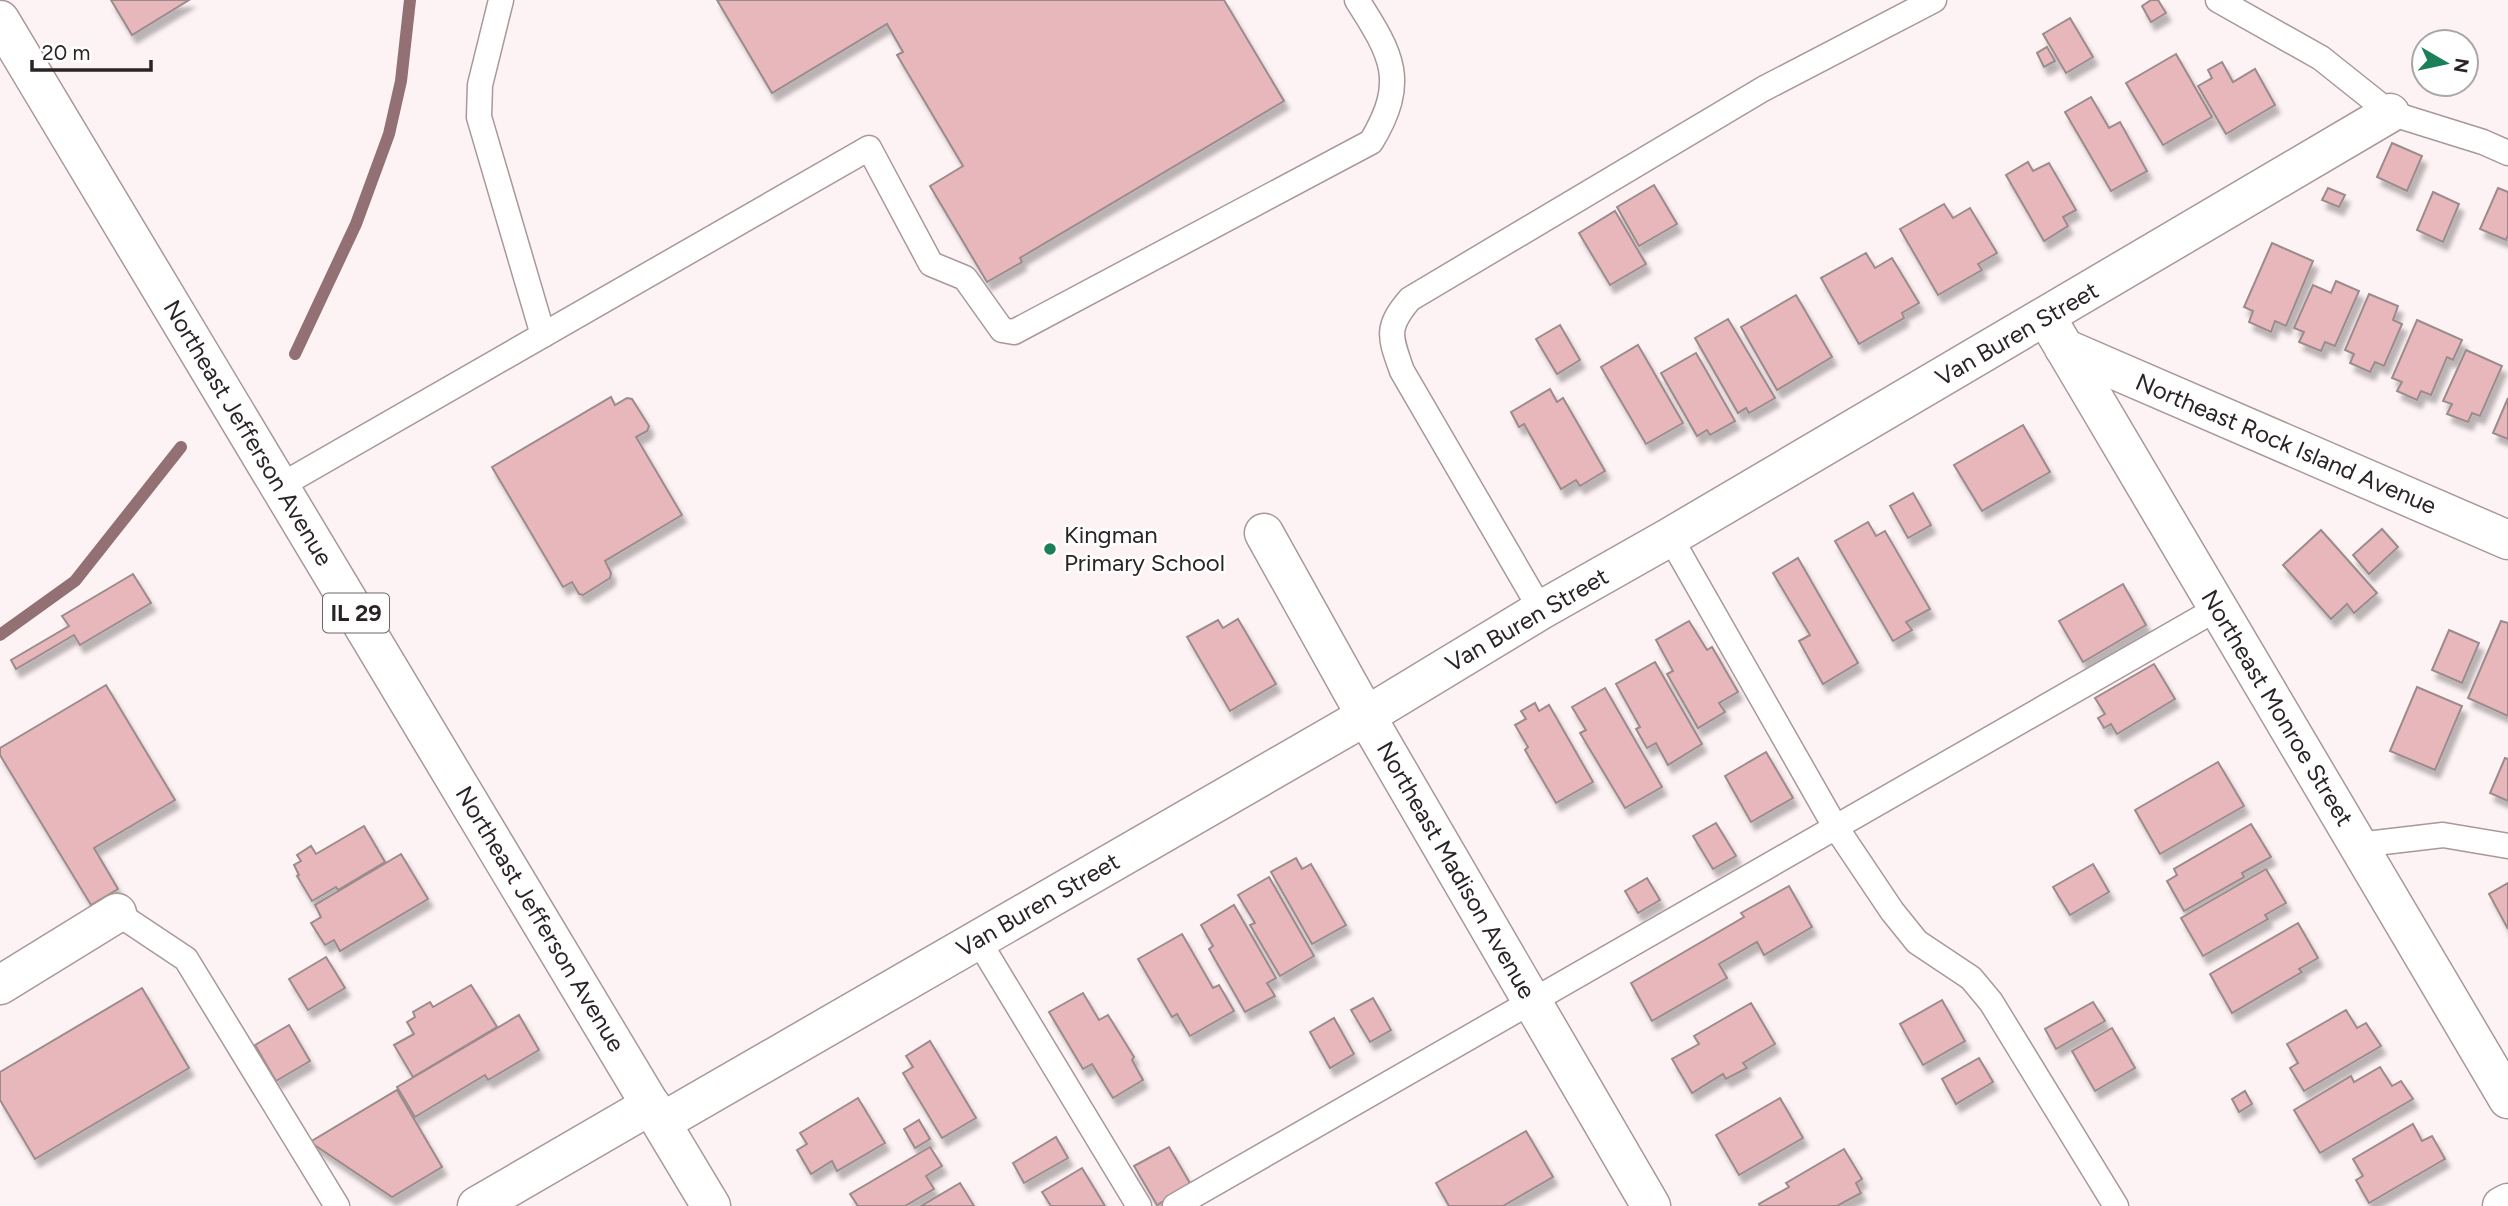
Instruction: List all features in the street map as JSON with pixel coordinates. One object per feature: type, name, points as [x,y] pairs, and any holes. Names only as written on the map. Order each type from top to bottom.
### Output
[{"type":"street","name":"Northeast Jefferson Avenue","points":[[0,20],[711,1206]]},
{"type":"street","name":"Van Buren Street","points":[[477,1206],[657,1113],[978,940],[1670,537],[2055,333],[2390,113]]},
{"type":"street","name":"Northeast Rock Island Avenue","points":[[2055,333],[2508,540]]},
{"type":"street","name":"Northeast Monroe Street","points":[[2055,333],[2508,1099]]},
{"type":"street","name":"Northeast Madison Avenue","points":[[1264,533],[1366,716],[1651,1206]]},
{"type":"street","points":[[0,985],[117,913]]},
{"type":"street","points":[[2502,1206],[2508,1203]]},
{"type":"lane","points":[[501,0],[480,85],[479,117],[542,335]]},
{"type":"lane","points":[[280,486],[869,148],[931,264],[965,278],[1002,330],[1014,331],[1371,142],[1384,121],[1392,96],[1391,66],[1381,38],[1357,0]]},
{"type":"lane","points":[[1541,610],[1402,371],[1391,339],[1396,316],[1410,299],[1763,89],[1934,0]]},
{"type":"lane","points":[[2218,0],[2321,58],[2390,113],[2483,142],[2508,153]]},
{"type":"lane","points":[[1670,537],[1836,827],[1892,911],[1917,942],[1970,978],[1991,1002],[2116,1206]]},
{"type":"lane","points":[[1175,1206],[2218,608]]},
{"type":"lane","points":[[2358,845],[2443,835],[2508,846]]},
{"type":"lane","points":[[117,913],[186,959],[337,1206]]},
{"type":"lane","points":[[978,940],[1139,1206]]},
{"type":"building","points":[[111,0],[189,0],[132,35]]},
{"type":"building","points":[[717,0],[1224,0],[1284,101],[1020,258],[1022,262],[987,282],[930,186],[963,166],[897,55],[903,52],[887,24],[772,93]]},
{"type":"building","points":[[2151,0],[2158,0],[2166,13],[2151,22],[2142,6]]},
{"type":"building","points":[[2070,18],[2093,57],[2066,73],[2043,34]]},
{"type":"building","points":[[2047,47],[2055,61],[2044,67],[2037,53]]},
{"type":"building","points":[[2176,54],[2212,117],[2163,145],[2126,83]]},
{"type":"building","points":[[2222,62],[2233,82],[2255,69],[2275,105],[2226,134],[2198,86],[2212,78],[2208,70]]},
{"type":"building","points":[[2091,97],[2109,128],[2120,122],[2147,171],[2111,191],[2065,112]]},
{"type":"building","points":[[2392,143],[2422,156],[2407,191],[2377,177]]},
{"type":"building","points":[[2028,162],[2033,171],[2049,163],[2076,210],[2063,217],[2068,226],[2044,241],[2006,175]]},
{"type":"building","points":[[1654,185],[1677,224],[1639,246],[1617,207]]},
{"type":"building","points":[[2328,188],[2345,195],[2339,207],[2322,200]]},
{"type":"building","points":[[2498,188],[2508,192],[2506,240],[2480,229]]},
{"type":"building","points":[[2433,192],[2459,204],[2443,242],[2417,230]]},
{"type":"building","points":[[1944,204],[1953,218],[1970,208],[1997,253],[1978,264],[1982,270],[1938,295],[1900,229]]},
{"type":"building","points":[[1615,211],[1646,264],[1610,285],[1579,233]]},
{"type":"building","points":[[2272,243],[2313,261],[2286,326],[2275,321],[2271,332],[2249,322],[2253,311],[2244,307]]},
{"type":"building","points":[[1866,253],[1875,268],[1892,258],[1919,303],[1902,313],[1904,318],[1859,344],[1821,278]]},
{"type":"building","points":[[2336,281],[2359,291],[2335,346],[2325,342],[2321,351],[2299,342],[2304,332],[2294,328],[2313,285],[2331,293]]},
{"type":"building","points":[[2369,294],[2398,306],[2393,320],[2402,324],[2384,366],[2375,362],[2370,372],[2350,363],[2354,354],[2345,350]]},
{"type":"building","points":[[1796,295],[1832,357],[1777,390],[1741,327]]},
{"type":"building","points":[[1728,319],[1775,398],[1749,413],[1746,408],[1738,413],[1695,338]]},
{"type":"building","points":[[2417,320],[2462,340],[2453,360],[2447,357],[2431,395],[2421,391],[2417,400],[2397,391],[2402,382],[2392,378]]},
{"type":"building","points":[[1560,325],[1580,360],[1557,374],[1536,339]]},
{"type":"building","points":[[1638,345],[1683,423],[1646,444],[1601,367]]},
{"type":"building","points":[[2466,350],[2502,366],[2480,416],[2472,413],[2468,422],[2447,414],[2452,404],[2443,401]]},
{"type":"building","points":[[1696,353],[1735,421],[1710,435],[1707,430],[1697,436],[1661,373]]},
{"type":"building","points":[[1550,389],[1557,402],[1563,398],[1605,471],[1580,486],[1576,480],[1561,489],[1524,424],[1519,427],[1511,412]]},
{"type":"building","points":[[611,397],[615,405],[627,398],[632,399],[649,426],[647,431],[636,437],[682,515],[605,561],[611,573],[610,578],[583,595],[579,594],[572,582],[563,587],[492,467]]},
{"type":"building","points":[[2508,398],[2508,439],[2493,433]]},
{"type":"building","points":[[2023,425],[2050,472],[1982,511],[1954,465]]},
{"type":"building","points":[[1913,493],[1931,525],[1908,538],[1890,506]]},
{"type":"building","points":[[1868,522],[1876,536],[1885,531],[1930,609],[1906,622],[1912,630],[1893,641],[1835,541]]},
{"type":"building","points":[[2382,529],[2398,547],[2369,574],[2353,555]]},
{"type":"building","points":[[2321,530],[2377,593],[2354,613],[2347,604],[2331,619],[2283,565]]},
{"type":"building","points":[[1798,558],[1858,663],[1823,684],[1799,641],[1810,635],[1773,573]]},
{"type":"building","points":[[133,574],[151,603],[80,645],[74,635],[16,669],[11,660],[69,626],[62,616]]},
{"type":"building","points":[[2123,584],[2146,625],[2083,662],[2059,621]]},
{"type":"building","points":[[1238,619],[1276,684],[1230,711],[1187,637],[1218,620],[1223,628]]},
{"type":"building","points":[[1689,621],[1707,650],[1712,647],[1738,692],[1719,703],[1725,712],[1698,728],[1667,674],[1673,671],[1656,640]]},
{"type":"building","points":[[2501,621],[2508,623],[2508,716],[2468,698]]},
{"type":"building","points":[[2449,630],[2479,643],[2462,683],[2432,670]]},
{"type":"building","points":[[1655,662],[1702,744],[1668,765],[1656,743],[1647,748],[1636,729],[1640,727],[1616,684]]},
{"type":"building","points":[[2154,664],[2175,699],[2117,734],[2111,724],[2104,728],[2098,718],[2105,714],[2095,698]]},
{"type":"building","points":[[106,685],[175,800],[94,848],[118,889],[91,905],[0,755],[0,748]]},
{"type":"building","points":[[2417,687],[2462,706],[2435,770],[2390,751]]},
{"type":"building","points":[[1605,688],[1662,787],[1625,808],[1580,733],[1586,730],[1572,707]]},
{"type":"building","points":[[1535,703],[1539,711],[1549,705],[1593,782],[1556,803],[1525,750],[1528,747],[1515,725],[1526,719],[1521,711]]},
{"type":"building","points":[[1766,752],[1793,798],[1751,822],[1725,776]]},
{"type":"building","points":[[2505,758],[2508,759],[2508,801],[2490,793]]},
{"type":"building","points":[[2218,762],[2244,806],[2160,854],[2135,810]]},
{"type":"building","points":[[1716,823],[1736,856],[1713,869],[1693,836]]},
{"type":"building","points":[[2251,824],[2271,857],[2242,873],[2244,877],[2184,911],[2167,881],[2177,875],[2174,869]]},
{"type":"building","points":[[364,826],[385,862],[338,890],[336,887],[312,901],[297,876],[299,875],[294,865],[301,861],[297,855],[311,846],[316,854]]},
{"type":"building","points":[[401,854],[428,899],[340,951],[334,940],[325,945],[311,923],[321,917],[315,905]]},
{"type":"building","points":[[1296,858],[1302,869],[1311,864],[1346,925],[1312,944],[1271,872]]},
{"type":"building","points":[[2093,864],[2109,892],[2070,915],[2053,887]]},
{"type":"building","points":[[2266,869],[2286,903],[2265,915],[2268,919],[2203,956],[2181,918]]},
{"type":"building","points":[[1269,877],[1314,956],[1280,976],[1250,925],[1255,923],[1238,895]]},
{"type":"building","points":[[1647,878],[1660,900],[1638,913],[1625,891]]},
{"type":"building","points":[[2508,883],[2508,929],[2489,894]]},
{"type":"building","points":[[1789,886],[1812,927],[1764,955],[1757,942],[1719,964],[1727,978],[1652,1021],[1631,983],[1744,917],[1741,913]]},
{"type":"building","points":[[1234,905],[1276,978],[1267,983],[1275,996],[1245,1012],[1209,949],[1213,946],[1201,925]]},
{"type":"building","points":[[2298,923],[2318,958],[2299,969],[2302,972],[2232,1013],[2210,974]]},
{"type":"building","points":[[1182,934],[1213,988],[1219,985],[1234,1011],[1190,1036],[1177,1014],[1172,1017],[1138,959]]},
{"type":"building","points":[[326,957],[345,988],[308,1010],[289,979]]},
{"type":"building","points":[[471,985],[497,1027],[413,1077],[394,1045],[414,1034],[407,1022],[415,1017],[413,1012],[430,1002],[433,1007]]},
{"type":"building","points":[[142,988],[189,1068],[35,1159],[0,1100],[0,1072]]},
{"type":"building","points":[[1083,993],[1099,1020],[1108,1015],[1134,1057],[1132,1060],[1143,1080],[1113,1098],[1092,1064],[1083,1069],[1049,1012]]},
{"type":"building","points":[[1373,998],[1391,1030],[1370,1042],[1351,1010]]},
{"type":"building","points":[[1942,1000],[1965,1041],[1923,1065],[1900,1024]]},
{"type":"building","points":[[2093,1002],[2105,1021],[2056,1049],[2045,1029]]},
{"type":"building","points":[[1751,1003],[1775,1044],[1743,1063],[1747,1068],[1726,1079],[1723,1074],[1692,1093],[1672,1059],[1699,1044],[1694,1036]]},
{"type":"building","points":[[2346,1010],[2357,1028],[2366,1023],[2381,1046],[2304,1091],[2290,1068],[2298,1063],[2287,1044]]},
{"type":"building","points":[[519,1015],[539,1050],[488,1080],[485,1075],[415,1117],[397,1087]]},
{"type":"building","points":[[1334,1018],[1354,1054],[1330,1068],[1310,1032]]},
{"type":"building","points":[[289,1025],[310,1061],[276,1081],[255,1045]]},
{"type":"building","points":[[2112,1028],[2135,1068],[2095,1091],[2072,1051]]},
{"type":"building","points":[[930,1041],[976,1118],[942,1138],[903,1073],[913,1067],[906,1056]]},
{"type":"building","points":[[1979,1058],[1993,1082],[1956,1104],[1942,1079]]},
{"type":"building","points":[[2380,1067],[2392,1086],[2401,1081],[2413,1099],[2320,1153],[2294,1110],[2351,1076],[2354,1082]]},
{"type":"building","points":[[397,1090],[442,1167],[392,1197],[310,1142]]},
{"type":"building","points":[[2245,1091],[2252,1104],[2239,1112],[2232,1099]]},
{"type":"building","points":[[858,1098],[885,1143],[837,1171],[832,1161],[811,1174],[797,1150],[807,1144],[800,1133]]},
{"type":"building","points":[[1780,1098],[1803,1138],[1739,1175],[1716,1135]]},
{"type":"building","points":[[919,1120],[930,1139],[915,1148],[904,1129]]},
{"type":"building","points":[[2413,1124],[2422,1141],[2432,1136],[2445,1159],[2369,1203],[2356,1180],[2363,1176],[2353,1159]]},
{"type":"building","points":[[1526,1131],[1553,1177],[1503,1206],[1449,1206],[1436,1183]]},
{"type":"building","points":[[1056,1137],[1068,1158],[1024,1183],[1013,1163]]},
{"type":"building","points":[[930,1147],[942,1166],[926,1176],[934,1189],[905,1206],[858,1206],[850,1194]]},
{"type":"building","points":[[1169,1147],[1191,1185],[1157,1205],[1134,1166]]},
{"type":"building","points":[[1844,1149],[1862,1179],[1856,1183],[1861,1193],[1837,1206],[1760,1206],[1759,1204],[1789,1187],[1786,1183]]},
{"type":"building","points":[[1082,1168],[1105,1206],[1051,1206],[1042,1192]]},
{"type":"building","points":[[960,1183],[974,1206],[921,1206]]},
{"type":"waterway","points":[[295,354],[356,224],[389,134],[401,81],[410,0]]},
{"type":"waterway","points":[[0,635],[75,581],[181,447]]},
{"type":"place","name":"Kingman Primary School","points":[[1050,549]]}]
